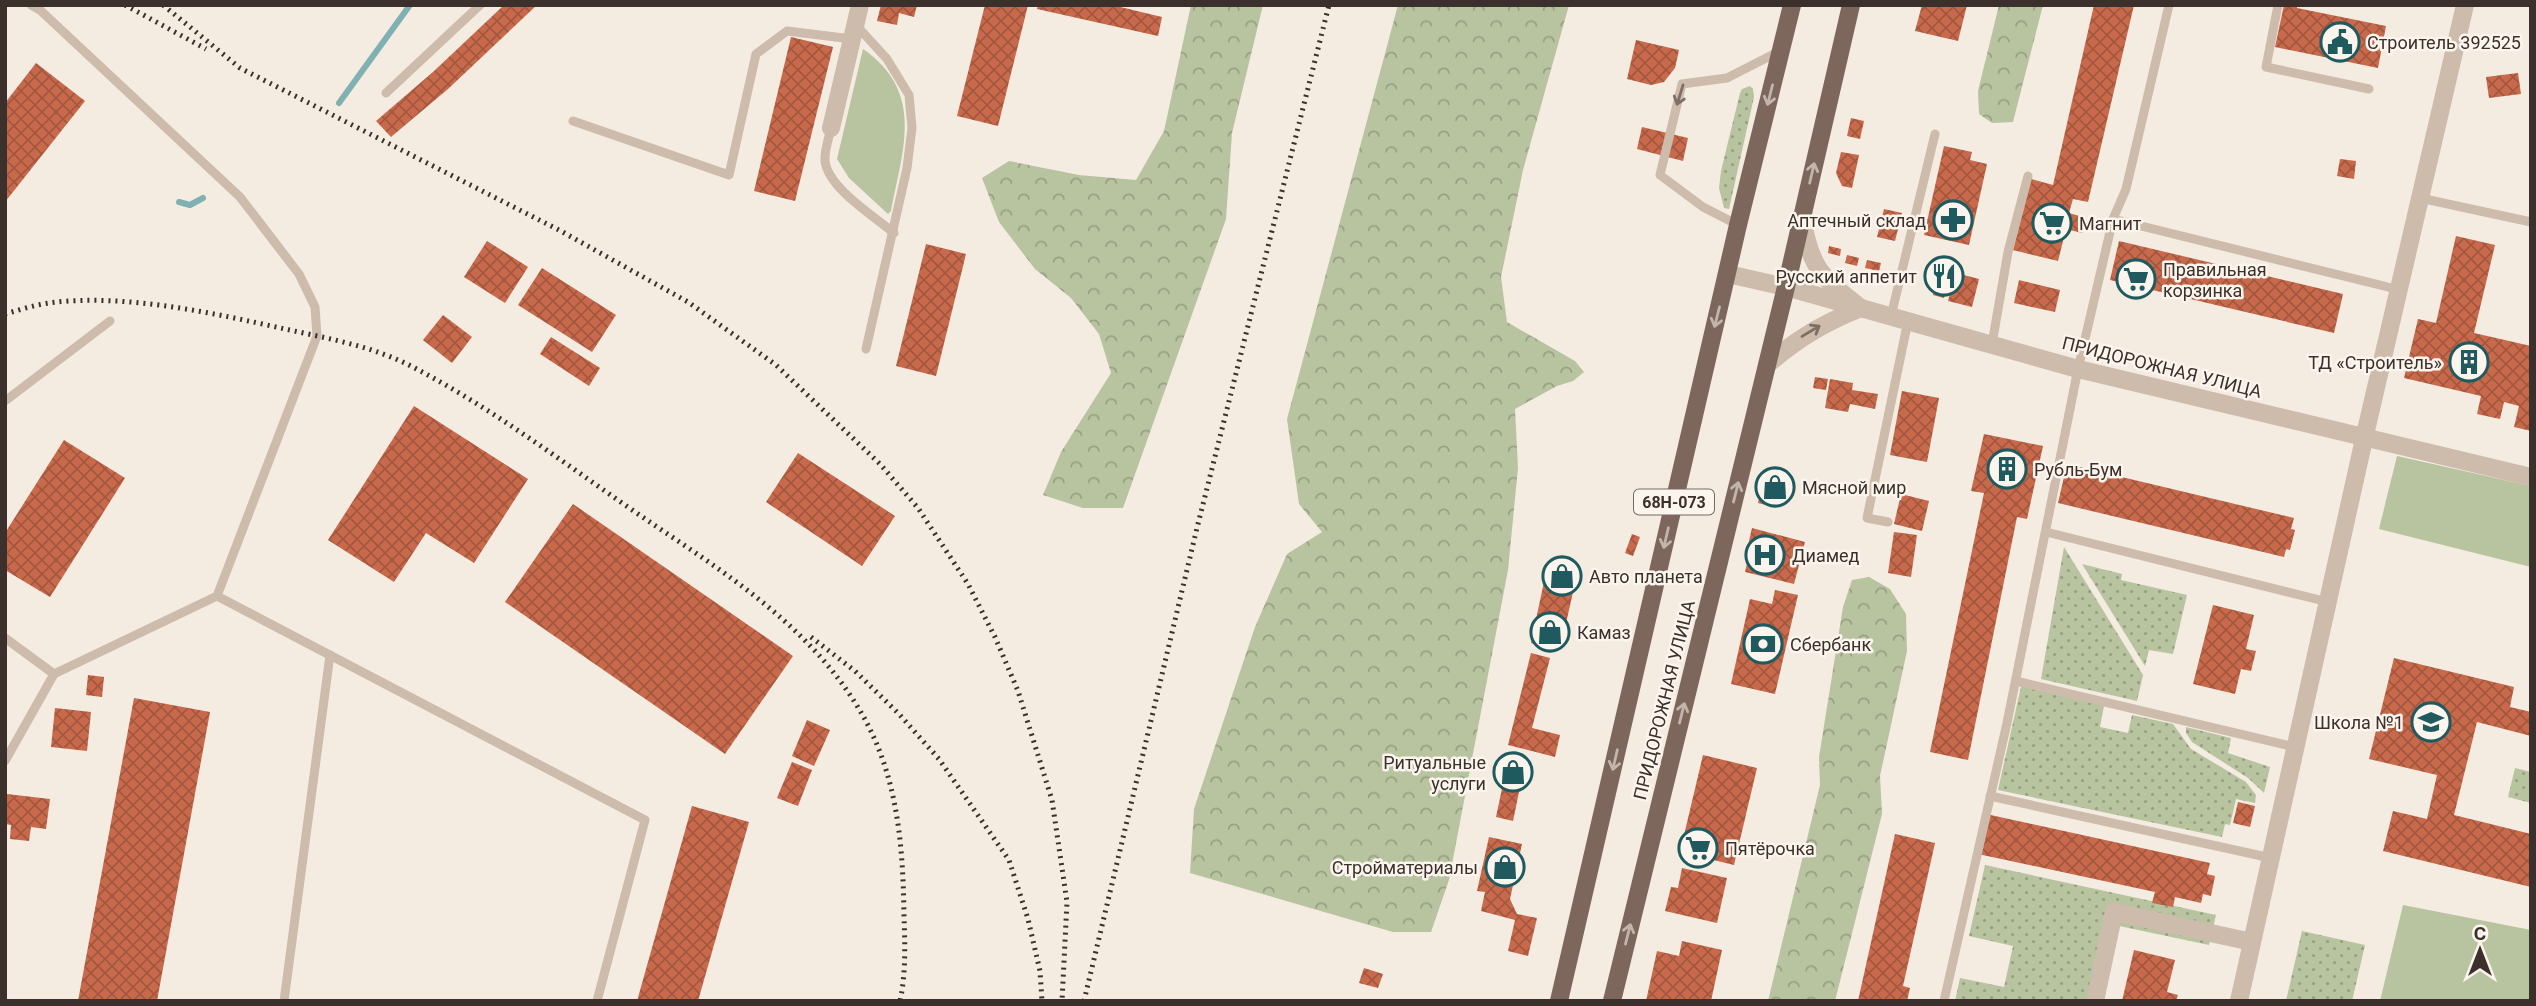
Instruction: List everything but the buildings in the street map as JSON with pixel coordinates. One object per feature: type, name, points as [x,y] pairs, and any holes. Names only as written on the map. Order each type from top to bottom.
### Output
[{"type":"main road","name":"68Н-073","points":[[1559,1001],[1738,225],[1792,5]]},
{"type":"main road","name":"ПРИДОРОЖНАЯ УЛИЦА","points":[[1612,1001],[1786,287],[1851,5]]},
{"type":"street","points":[[831,128],[860,5]]},
{"type":"street","points":[[2239,1001],[2364,439],[2465,5]]},
{"type":"street","points":[[1767,365],[1791,344],[1813,330],[1861,308],[1826,280],[1815,265],[1806,242],[1802,218]]},
{"type":"street","points":[[1728,274],[1786,287]]},
{"type":"street","name":"ПРИДОРОЖНАЯ УЛИЦА","points":[[1786,287],[2078,369],[2531,477]]},
{"type":"street","points":[[2095,1001],[2114,912],[2252,943]]},
{"type":"lane","points":[[5,761],[54,674],[217,596],[317,336],[315,307],[299,274],[240,197],[40,10],[31,5]]},
{"type":"lane","points":[[386,93],[480,5]]},
{"type":"lane","points":[[1944,1001],[2016,681],[2078,369],[2113,219],[2126,189],[2169,5]]},
{"type":"lane","points":[[2278,5],[2266,67],[2369,89]]},
{"type":"lane","points":[[573,121],[729,175],[756,54],[787,31],[854,32],[887,59],[909,95],[912,128],[894,233],[866,349]]},
{"type":"lane","points":[[1738,225],[1703,207],[1660,175],[1682,84],[1727,78],[1782,50]]},
{"type":"lane","points":[[831,128],[825,159],[828,172],[844,192],[894,233]]},
{"type":"lane","points":[[1888,522],[1867,518],[1899,318],[1935,134]]},
{"type":"lane","points":[[1992,344],[2008,252],[2028,176]]},
{"type":"lane","points":[[2420,198],[2531,222]]},
{"type":"lane","points":[[2113,219],[2400,290]]},
{"type":"lane","points":[[5,401],[110,321]]},
{"type":"lane","points":[[2046,532],[2328,601]]},
{"type":"lane","points":[[217,596],[645,820],[597,1001]]},
{"type":"lane","points":[[5,638],[54,674]]},
{"type":"lane","points":[[284,1001],[330,655]]},
{"type":"lane","points":[[2016,681],[2295,747]]},
{"type":"lane","points":[[1990,796],[2271,858]]},
{"type":"green space","points":[[1191,5],[1263,5],[1232,133],[1226,219],[1123,508],[1083,508],[1043,495],[1061,452],[1111,373],[1099,334],[1071,298],[1035,269],[999,222],[982,178],[1009,161],[1079,175],[1136,180],[1164,131]]},
{"type":"green space","points":[[1398,5],[1569,5],[1523,170],[1501,277],[1507,322],[1575,361],[1584,372],[1573,381],[1557,386],[1515,409],[1518,468],[1508,570],[1449,880],[1431,932],[1393,932],[1190,873],[1194,809],[1255,627],[1287,554],[1322,532],[1299,504],[1287,419]]},
{"type":"green space","points":[[1999,5],[2043,5],[2013,122],[1992,123],[1979,114],[1978,91]]},
{"type":"green space","points":[[863,49],[882,66],[895,84],[902,103],[904,144],[891,211],[888,214],[849,178],[837,159]]},
{"type":"green space","points":[[1750,86],[1754,97],[1729,209],[1724,208],[1719,188],[1721,171],[1740,93],[1742,89]]},
{"type":"green space","points":[[2397,456],[2531,486],[2531,567],[2379,529]]},
{"type":"green space","points":[[2064,547],[2143,675],[2137,701],[2041,679]]},
{"type":"green space","points":[[2082,564],[2122,574],[2121,580],[2187,595],[2173,654],[2149,650],[2145,666]]},
{"type":"green space","points":[[1869,577],[1890,589],[1906,614],[1907,651],[1880,776],[1882,814],[1835,1001],[1768,1001],[1820,785],[1819,757],[1843,607],[1852,580]]},
{"type":"green space","points":[[2022,682],[2104,706],[2100,727],[2128,733],[2132,715],[2173,724],[2191,749],[2246,782],[2256,795],[2255,803],[2236,799],[2230,825],[2225,824],[2222,837],[1998,790]]},
{"type":"green space","points":[[2186,727],[2231,738],[2228,753],[2270,767],[2264,793],[2248,778],[2192,742],[2186,733]]},
{"type":"green space","points":[[2515,768],[2531,772],[2531,803],[2508,797]]},
{"type":"green space","points":[[1985,865],[2216,915],[2209,945],[2110,924],[2093,1001],[1955,1001],[1960,978],[2004,987],[2013,946],[1969,936]]},
{"type":"green space","points":[[2403,905],[2531,930],[2531,1001],[2380,1001]]},
{"type":"green space","points":[[2302,931],[2365,945],[2352,1001],[2286,1001]]},
{"type":"waterway","points":[[339,103],[410,5]]},
{"type":"waterway","points":[[179,202],[190,205],[203,198]]},
{"type":"railway","points":[[125,5],[206,49]]},
{"type":"railway","points":[[163,5],[240,68],[559,230],[688,302],[776,365],[880,464],[918,508],[968,584],[1018,691],[1052,800],[1067,902],[1062,1001]]},
{"type":"railway","points":[[1084,1001],[1197,528],[1329,5]]},
{"type":"railway","points":[[5,314],[32,306],[77,301],[168,306],[332,339],[379,353],[409,365],[469,399],[729,576],[810,645],[854,701],[880,752],[895,805],[902,860],[905,959],[900,1001]]},
{"type":"railway","points":[[811,637],[855,671],[899,714],[939,759],[1009,860],[1028,919],[1040,971],[1042,1001]]},
{"type":"place","name":"Строитель 392525","points":[[2340,42]]},
{"type":"place","name":"Аптечный склад","points":[[1953,220]]},
{"type":"place","name":"Магнит","points":[[2052,223]]},
{"type":"place","name":"Русский аппетит","points":[[1944,276]]},
{"type":"place","name":"Правильная корзинка","points":[[2136,279]]},
{"type":"place","name":"ТД «Строитель»","points":[[2469,362]]},
{"type":"place","name":"Рубль-Бум","points":[[2007,469]]},
{"type":"place","name":"Мясной мир","points":[[1775,487]]},
{"type":"place","name":"Диамед","points":[[1765,555]]},
{"type":"place","name":"Авто планета","points":[[1562,576]]},
{"type":"place","name":"Камаз","points":[[1550,632]]},
{"type":"place","name":"Сбербанк","points":[[1763,644]]},
{"type":"place","name":"Школа №1","points":[[2431,722]]},
{"type":"place","name":"Ритуальные услуги","points":[[1513,772]]},
{"type":"place","name":"Пятёрочка","points":[[1698,848]]},
{"type":"place","name":"Стройматериалы","points":[[1505,867]]}]
